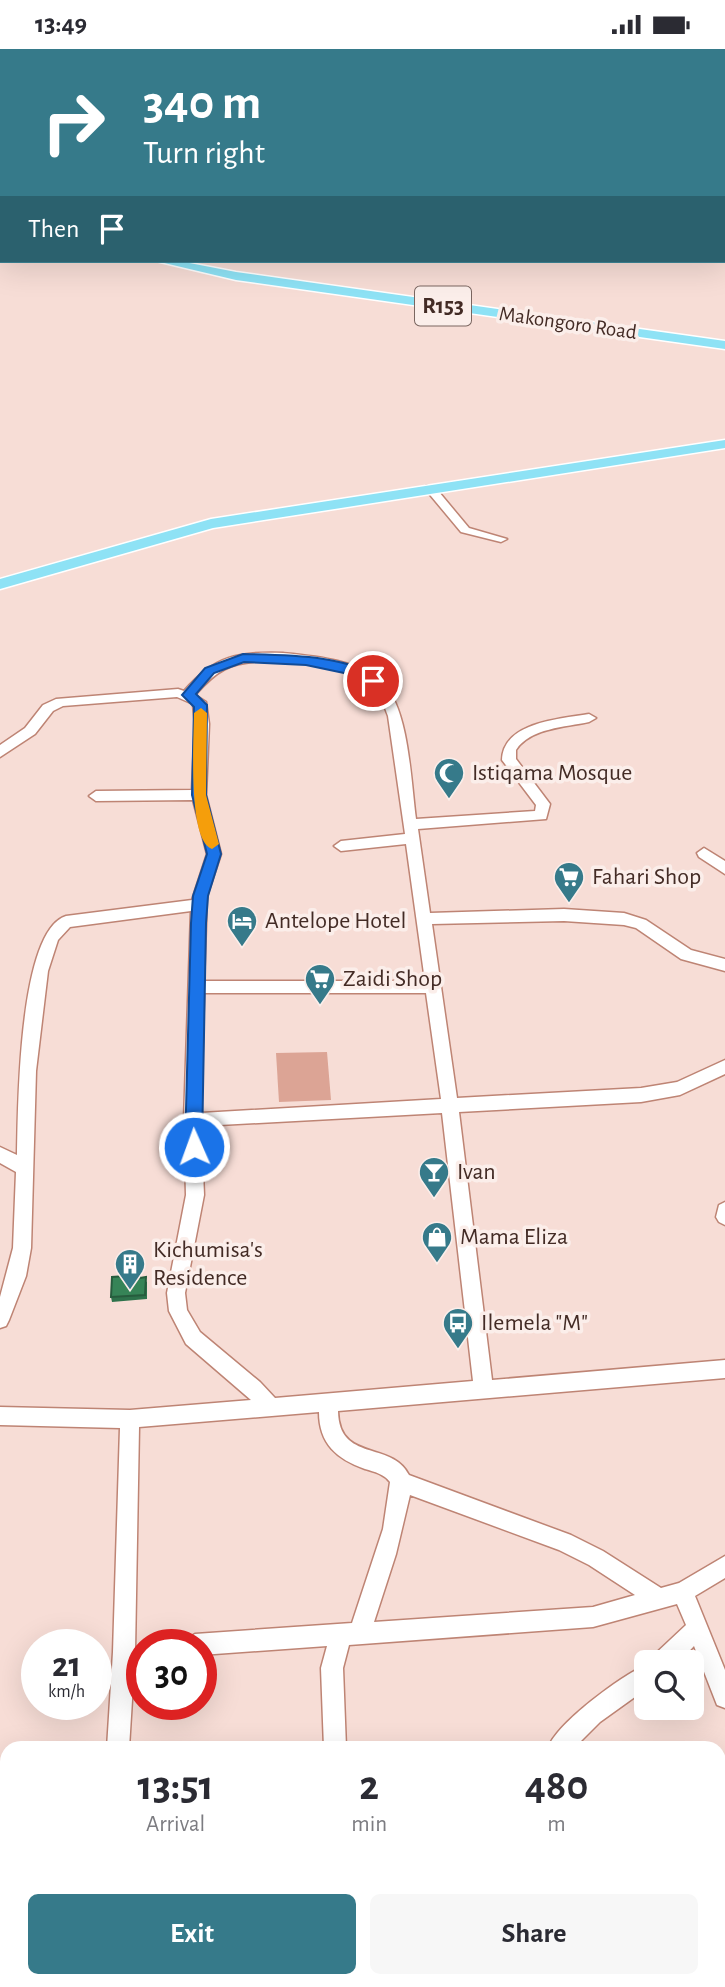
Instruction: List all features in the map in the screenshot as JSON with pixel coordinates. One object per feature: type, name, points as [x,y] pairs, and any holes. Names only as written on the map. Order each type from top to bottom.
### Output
[{"type":"main road","name":"Makongoro Road","points":[[172,263],[236,276],[725,345]]},
{"type":"main road","name":"Makongoro Road","points":[[213,263],[725,337]]},
{"type":"main road","points":[[0,584],[211,524],[725,444]]},
{"type":"street","points":[[430,488],[465,530],[500,539]]},
{"type":"street","points":[[188,695],[210,670],[243,658],[306,660],[348,670],[373,681],[383,690],[395,716],[450,1107],[484,1391]]},
{"type":"street","points":[[0,752],[30,731],[48,708],[61,702],[166,693],[188,695],[200,705],[199,795],[214,854],[200,905],[192,1121],[195,1195],[176,1293],[178,1311],[193,1338],[253,1388],[272,1408]]},
{"type":"street","points":[[341,846],[413,831],[541,816],[542,804],[509,760],[507,751],[510,743],[524,734],[589,718]]},
{"type":"street","points":[[96,796],[199,795]]},
{"type":"street","points":[[704,853],[725,869]]},
{"type":"street","points":[[0,1320],[14,1285],[22,1252],[23,1168],[35,994],[50,933],[66,922],[200,905]]},
{"type":"street","points":[[425,919],[564,915],[624,919],[641,924],[668,946],[686,955],[725,965]]},
{"type":"street","points":[[197,987],[432,986]]},
{"type":"street","points":[[192,1121],[371,1108],[450,1107],[641,1095],[680,1088],[725,1067]]},
{"type":"street","points":[[0,1154],[23,1168]]},
{"type":"street","points":[[725,1210],[725,1217]]},
{"type":"street","points":[[0,1416],[130,1419],[328,1405],[725,1369]]},
{"type":"street","points":[[328,1405],[328,1426],[339,1444],[353,1454],[396,1472],[401,1482],[386,1548],[350,1635],[332,1668],[335,1741]]},
{"type":"street","points":[[130,1419],[133,1629]]},
{"type":"street","points":[[401,1482],[564,1542],[596,1558],[661,1600]]},
{"type":"street","points":[[217,1644],[559,1621],[622,1611],[661,1600],[683,1592],[725,1566]]},
{"type":"street","points":[[683,1592],[725,1697]]},
{"type":"street","points":[[675,1650],[698,1627]]},
{"type":"street","points":[[566,1741],[592,1714],[634,1684]]},
{"type":"street","points":[[119,1741],[126,1696]]},
{"type":"shaded area","points":[[327,1052],[331,1100],[279,1102],[276,1053]]},
{"type":"building","name":"Kichumisa's Residence","points":[[140,1275],[140,1278],[146,1277],[145,1295],[111,1297],[112,1277]]},
{"type":"slow traffic","points":[[201,713],[199,795],[212,844]]},
{"type":"place","name":"Istiqama Mosque","points":[[449,800]]},
{"type":"place","name":"Fahari Shop","points":[[569,904]]},
{"type":"place","name":"Antelope Hotel","points":[[242,948]]},
{"type":"place","name":"Zaidi Shop","points":[[320,1006]]},
{"type":"place","name":"Ivan","points":[[434,1199]]},
{"type":"place","name":"Mama Eliza","points":[[437,1264]]},
{"type":"place","name":"Kichumisa's Residence","points":[[130,1291]]},
{"type":"place","name":"Ilemela \"M\"","points":[[458,1350]]},
{"type":"route","points":[[194,1147],[192,1121],[198,923],[200,896],[214,854],[199,795],[202,724],[200,705],[197,699],[188,695],[210,670],[227,661],[243,658],[306,660],[348,670],[373,681]]}]
